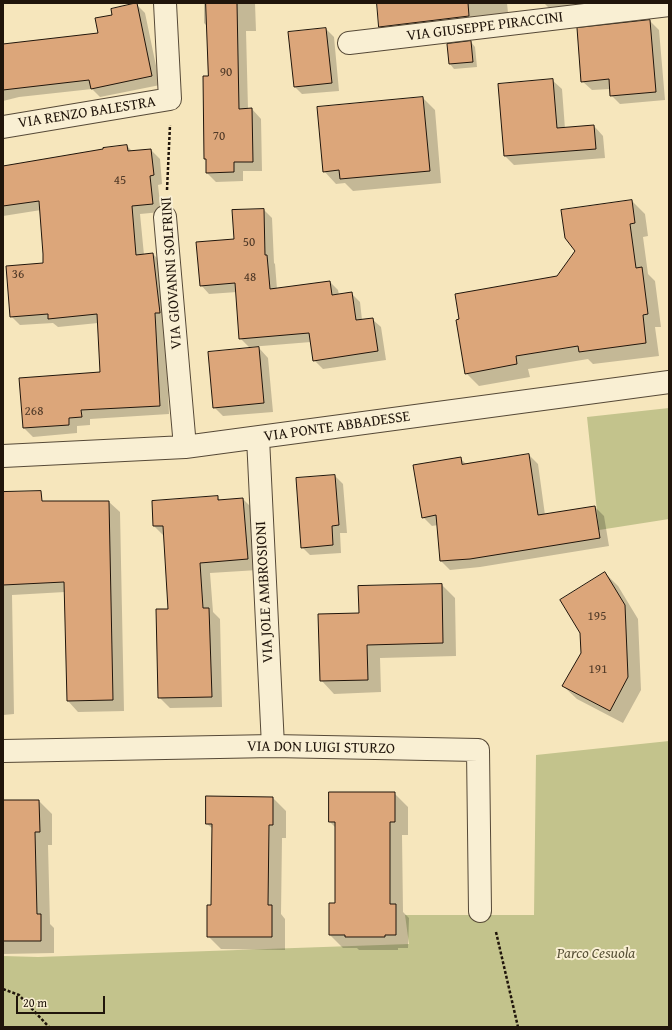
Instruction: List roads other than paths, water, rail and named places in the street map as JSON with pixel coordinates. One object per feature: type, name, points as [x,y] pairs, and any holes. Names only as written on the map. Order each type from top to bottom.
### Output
[{"type":"street","name":"VIA RENZO BALESTRA","points":[[3,127],[170,99],[165,3]]},
{"type":"street","name":"VIA GIUSEPPE PIRACCINI","points":[[349,43],[669,5]]},
{"type":"street","name":"VIA GIOVANNI SOLFRINI","points":[[165,216],[185,447]]},
{"type":"street","name":"VIA PONTE ABBADESSE","points":[[3,456],[185,447],[669,382]]},
{"type":"street","name":"VIA JOLE AMBROSIONI","points":[[258,438],[273,746]]},
{"type":"street","name":"VIA DON LUIGI STURZO","points":[[3,751],[273,746],[478,750],[480,910]]},
{"type":"park label","name":"Parco Cesuola","points":[[596,954]]}]
